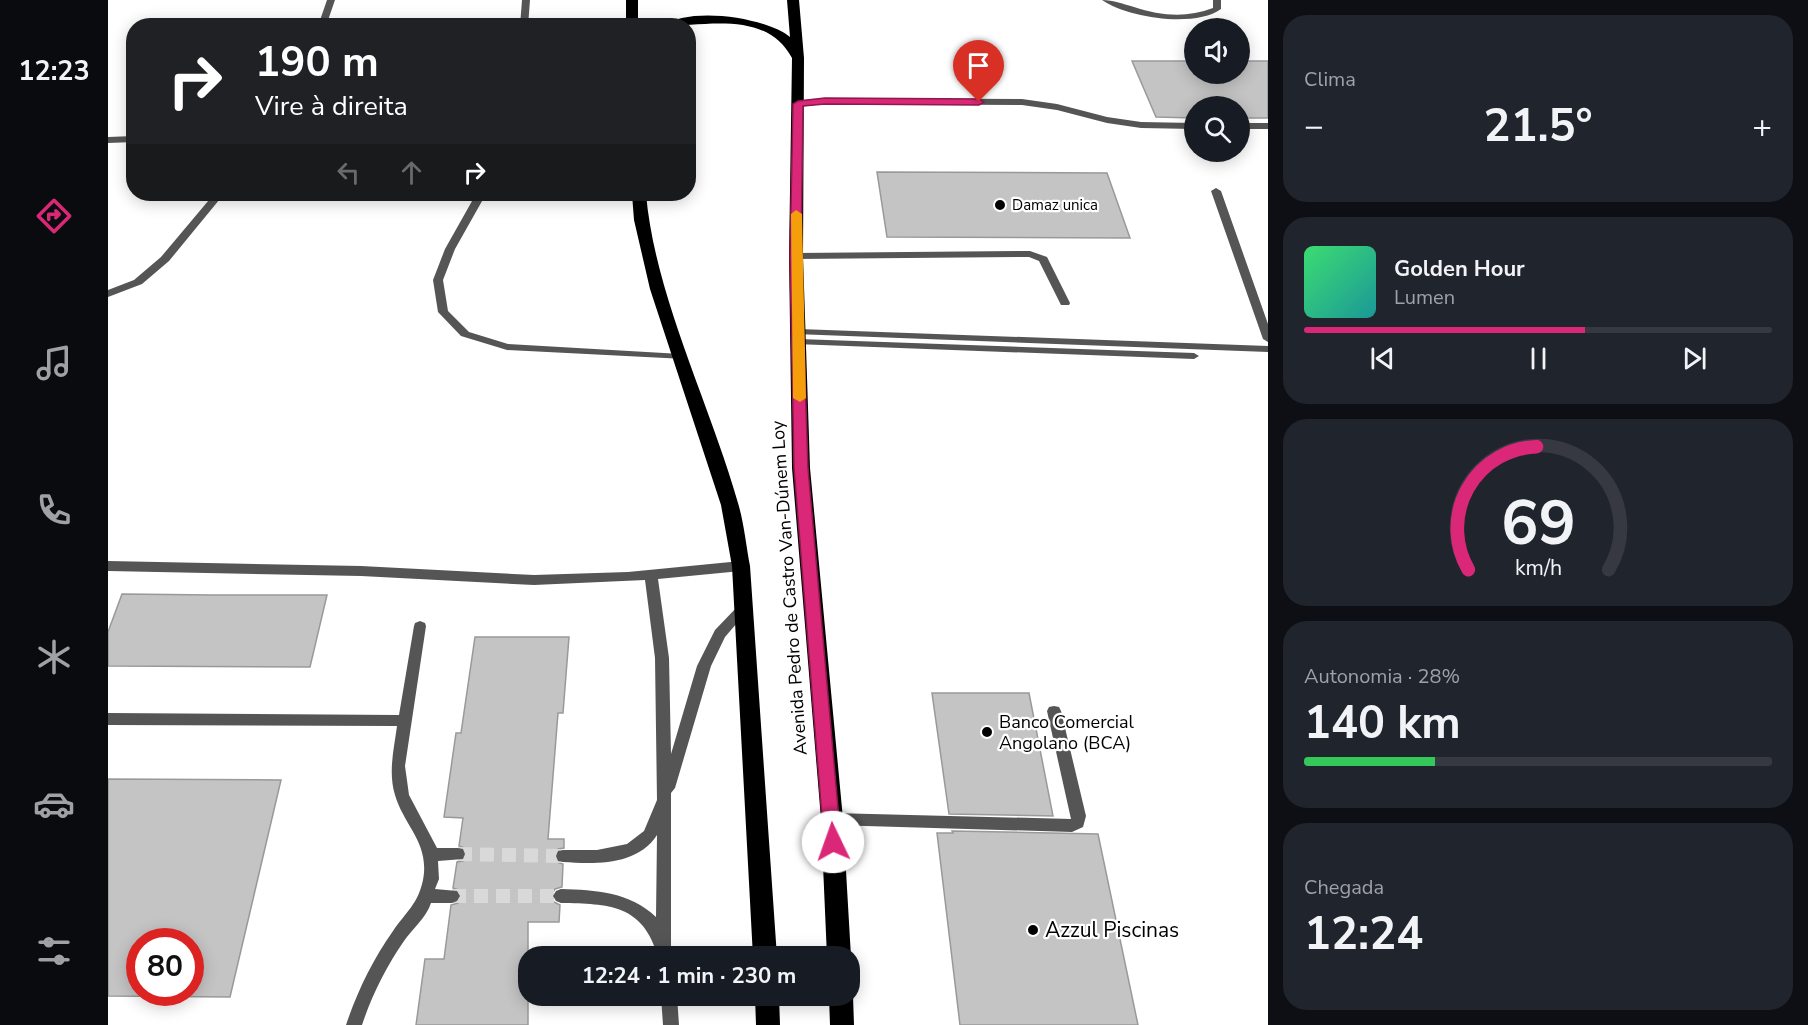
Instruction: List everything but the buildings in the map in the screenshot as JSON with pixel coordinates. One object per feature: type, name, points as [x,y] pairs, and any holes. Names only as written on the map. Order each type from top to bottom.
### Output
[{"type":"highway","points":[[632,18],[633,0]]},
{"type":"highway","name":"Avenida Pedro de Castro Van-Dúnem Loy","points":[[793,0],[798,59],[796,256],[801,468],[832,819],[838,946]]},
{"type":"highway","points":[[696,20],[750,23],[780,35],[793,46],[798,59]]},
{"type":"highway","points":[[640,201],[641,220],[658,289],[730,506],[741,567],[752,709],[764,946]]},
{"type":"highway","points":[[767,1006],[768,1025]]},
{"type":"highway","points":[[841,1006],[842,1025]]},
{"type":"street","points":[[324,18],[330,0]]},
{"type":"street","points":[[525,18],[526,0]]},
{"type":"street","points":[[1106,0],[1158,15],[1190,18],[1217,9],[1217,0]]},
{"type":"street","points":[[798,104],[825,101],[1023,102],[1057,107],[1141,126],[1184,126]]},
{"type":"street","points":[[1250,126],[1268,126]]},
{"type":"street","points":[[108,140],[126,139]]},
{"type":"street","points":[[1216,191],[1268,339]]},
{"type":"street","points":[[108,294],[138,282],[165,260],[213,201]]},
{"type":"street","points":[[477,201],[450,249],[438,280],[443,312],[465,334],[507,347],[681,357]]},
{"type":"street","points":[[796,256],[1030,254],[1043,259],[1065,303]]},
{"type":"street","points":[[799,337],[1268,349]]},
{"type":"street","points":[[799,337],[1194,356]]},
{"type":"street","points":[[108,567],[361,571],[534,580],[599,579],[741,567]]},
{"type":"street","points":[[651,574],[662,657],[665,946]]},
{"type":"street","points":[[563,856],[601,857],[618,854],[639,844],[649,836],[665,797],[704,666],[720,634],[743,609]]},
{"type":"street","points":[[354,1025],[362,1000],[380,966],[399,935],[421,909],[431,879],[430,849],[402,795],[399,766],[420,626]]},
{"type":"street","points":[[832,819],[1072,826],[1078,823],[1079,816],[1054,711]]},
{"type":"street","points":[[108,719],[405,721]]},
{"type":"street","points":[[430,855],[458,854]]},
{"type":"street","points":[[425,896],[452,896]]},
{"type":"street","points":[[561,896],[595,896],[626,902],[651,920],[663,946]]},
{"type":"street","points":[[670,1006],[671,1025]]},
{"type":"tunnel","points":[[458,854],[563,856]]},
{"type":"tunnel","points":[[452,896],[561,896]]},
{"type":"slow traffic","points":[[796,214],[800,398]]},
{"type":"place","name":"Damaz unica","points":[[1000,205]]},
{"type":"place","name":"Banco Comercial Angolano (BCA)","points":[[987,732]]},
{"type":"place","name":"Azzul Piscinas","points":[[1033,930]]},
{"type":"route","points":[[833,842],[801,468],[796,256],[798,104],[825,101],[979,102]]}]
